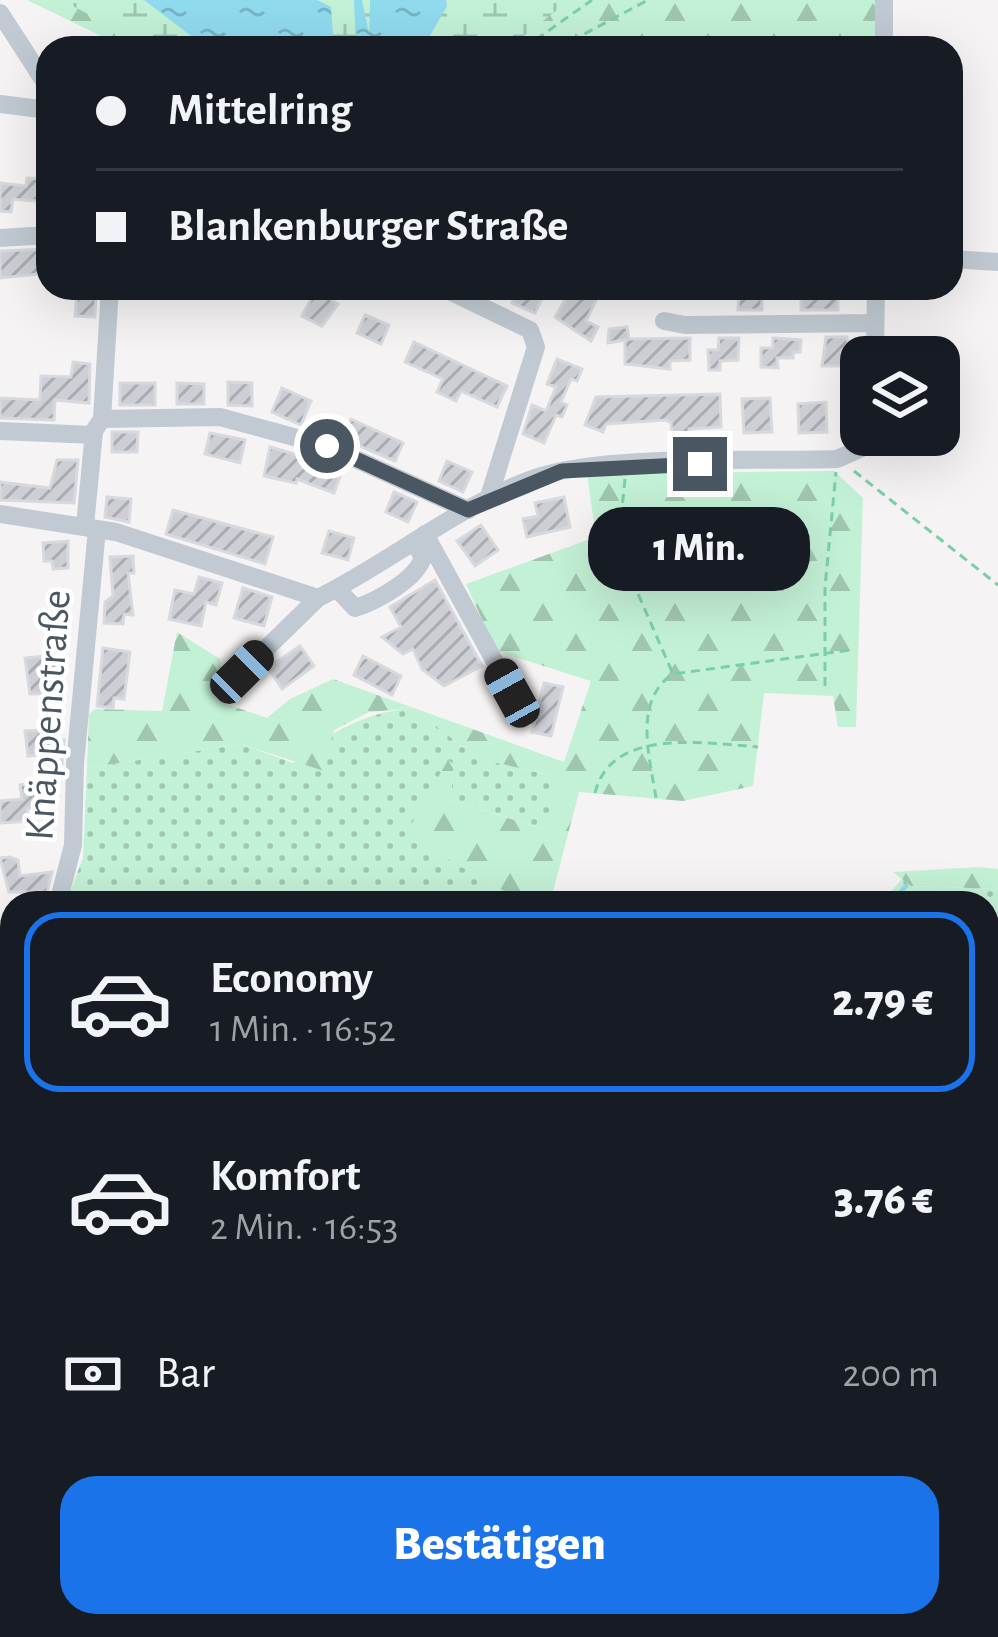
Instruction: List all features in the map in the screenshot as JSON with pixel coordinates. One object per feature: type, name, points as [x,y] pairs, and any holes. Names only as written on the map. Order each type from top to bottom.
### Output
[{"type":"street","points":[[884,0],[884,36]]},
{"type":"street","points":[[0,13],[36,69]]},
{"type":"street","points":[[0,104],[36,108]]},
{"type":"street","points":[[0,238],[36,236]]},
{"type":"street","points":[[963,260],[998,262]]},
{"type":"street","name":"Knäppenstraße","points":[[61,891],[74,845],[75,764],[109,300]]},
{"type":"street","points":[[468,300],[530,330],[536,346],[488,500]]},
{"type":"street","points":[[874,336],[875,300]]},
{"type":"street","points":[[664,321],[686,325],[874,323]]},
{"type":"street","points":[[0,431],[220,417],[327,446],[468,510]]},
{"type":"street","points":[[242,672],[318,598],[468,510],[562,471],[845,456]]},
{"type":"street","points":[[0,514],[91,528],[318,598]]},
{"type":"street","points":[[419,538],[512,693]]},
{"type":"path","points":[[541,36],[592,0]]},
{"type":"path","points":[[580,36],[648,0]]},
{"type":"path","points":[[838,459],[998,585]]},
{"type":"path","points":[[825,686],[825,587],[838,459]]},
{"type":"path","points":[[625,465],[618,548],[673,674]]},
{"type":"path","points":[[656,798],[648,747],[651,701],[659,684],[673,674],[851,650]]},
{"type":"path","points":[[595,793],[599,775],[613,758],[648,747],[758,747]]},
{"type":"green space","points":[[27,0],[144,0],[191,36],[101,36]]},
{"type":"green space","points":[[61,0],[144,0],[206,36],[131,36]]},
{"type":"green space","points":[[319,0],[570,0],[524,36],[333,36],[331,8]]},
{"type":"green space","points":[[464,0],[876,0],[875,36],[433,36]]},
{"type":"green space","points":[[834,471],[863,498],[856,727],[838,727],[833,696],[764,693],[753,786],[683,801],[579,792],[553,891],[504,891],[405,835],[448,760],[454,764],[450,800],[543,829],[561,778],[477,758],[413,708],[369,712],[334,730],[324,771],[241,744],[87,768],[89,714],[95,709],[162,711],[177,632],[220,659],[226,704],[267,718],[290,699],[333,679],[564,762],[591,681],[496,651],[466,584],[596,537],[587,474]]},
{"type":"green space","points":[[413,708],[477,758],[561,778],[544,829],[450,800],[454,764],[406,834],[504,891],[71,891],[83,858],[87,768],[241,744],[293,763],[349,725]]},
{"type":"green space","points":[[998,869],[998,889],[911,886],[893,872]]},
{"type":"green space","points":[[902,879],[911,886],[998,889],[998,891],[892,891]]},
{"type":"water","points":[[144,0],[318,0],[331,7],[333,36],[191,36]]},
{"type":"water","points":[[354,0],[362,0],[369,33],[370,0],[446,0],[430,36],[356,36]]},
{"type":"building","points":[[27,178],[36,178],[36,201],[13,199],[11,212],[0,211],[0,183],[26,186]]},
{"type":"building","points":[[36,250],[36,274],[0,278],[0,251]]},
{"type":"building","points":[[76,300],[96,300],[95,317],[75,316]]},
{"type":"building","points":[[310,300],[338,304],[322,326],[302,316]]},
{"type":"building","points":[[513,300],[541,300],[535,313]]},
{"type":"building","points":[[565,300],[596,300],[586,321],[598,327],[591,341],[555,317]]},
{"type":"building","points":[[738,300],[762,300],[762,310],[738,310]]},
{"type":"building","points":[[801,300],[838,300],[838,310],[801,310]]},
{"type":"building","points":[[365,315],[389,325],[381,344],[357,333]]},
{"type":"building","points":[[627,327],[629,339],[690,338],[690,360],[670,361],[670,369],[625,364],[625,340],[608,343],[609,329]]},
{"type":"building","points":[[826,337],[840,337],[840,366],[822,366]]},
{"type":"building","points":[[719,338],[739,338],[738,360],[720,361],[720,370],[709,370],[708,350],[718,350]]},
{"type":"building","points":[[773,338],[801,340],[800,352],[793,352],[793,358],[777,358],[778,368],[761,367],[761,348],[773,348]]},
{"type":"building","points":[[414,342],[507,386],[497,407],[461,391],[456,401],[437,392],[443,379],[405,362]]},
{"type":"building","points":[[557,359],[582,369],[577,381],[571,379],[561,402],[567,405],[562,417],[556,415],[544,443],[523,434],[532,405],[546,411],[556,387],[547,384]]},
{"type":"building","points":[[73,362],[90,364],[89,403],[55,400],[54,420],[0,418],[0,398],[40,400],[41,376],[71,377]]},
{"type":"building","points":[[228,382],[252,383],[252,406],[228,405]]},
{"type":"building","points":[[120,383],[155,383],[155,405],[120,405]]},
{"type":"building","points":[[177,383],[204,384],[204,404],[177,404]]},
{"type":"building","points":[[282,388],[311,401],[301,425],[272,412]]},
{"type":"building","points":[[720,394],[721,427],[689,429],[690,447],[673,447],[671,423],[666,420],[606,424],[603,432],[585,425],[596,397]]},
{"type":"building","points":[[770,398],[772,432],[744,433],[742,399]]},
{"type":"building","points":[[826,402],[827,432],[799,433],[798,404]]},
{"type":"building","points":[[351,419],[403,443],[395,461],[343,439]]},
{"type":"building","points":[[112,432],[138,432],[137,452],[112,452]]},
{"type":"building","points":[[210,433],[245,440],[240,463],[205,454]]},
{"type":"building","points":[[270,447],[343,468],[334,493],[297,479],[296,483],[264,476]]},
{"type":"building","points":[[57,460],[78,460],[74,503],[0,500],[0,482],[50,488]]},
{"type":"building","points":[[447,461],[472,472],[463,492],[439,481]]},
{"type":"building","points":[[394,492],[417,502],[408,522],[386,512]]},
{"type":"building","points":[[107,497],[131,499],[129,522],[105,517]]},
{"type":"building","points":[[564,497],[570,527],[527,537],[523,519],[538,516],[535,503]]},
{"type":"building","points":[[173,510],[273,537],[265,564],[166,534]]},
{"type":"building","points":[[481,525],[498,550],[475,566],[457,541]]},
{"type":"building","points":[[329,531],[354,538],[348,560],[322,553]]},
{"type":"building","points":[[68,541],[68,568],[53,569],[52,561],[44,561],[43,543]]},
{"type":"building","points":[[133,556],[134,573],[128,573],[133,615],[124,614],[123,624],[104,623],[105,602],[113,596],[110,557]]},
{"type":"building","points":[[199,577],[222,583],[216,605],[206,602],[201,626],[169,619],[175,590],[194,594]]},
{"type":"building","points":[[435,580],[482,666],[444,686],[422,669],[413,649],[403,654],[382,637],[401,627],[390,607]]},
{"type":"building","points":[[243,588],[272,597],[264,626],[234,618]]},
{"type":"building","points":[[300,646],[314,666],[282,689],[268,668]]},
{"type":"building","points":[[103,648],[130,652],[124,699],[114,698],[113,708],[97,706]]},
{"type":"building","points":[[55,655],[58,693],[30,694],[25,658]]},
{"type":"building","points":[[363,656],[401,676],[392,695],[354,675]]},
{"type":"building","points":[[544,683],[563,687],[551,736],[532,732],[536,716],[515,711],[523,700],[539,704]]},
{"type":"building","points":[[44,730],[45,741],[64,740],[62,764],[48,765],[47,754],[28,756],[25,731]]},
{"type":"building","points":[[35,783],[35,788],[51,786],[52,803],[27,809],[28,821],[0,823],[0,801],[22,799],[20,785]]},
{"type":"building","points":[[0,858],[18,860],[20,876],[52,872],[47,891],[9,891]]},
{"type":"waterway","points":[[902,891],[906,886]]},
{"type":"route","points":[[327,446],[468,510],[562,471],[700,464]]}]
